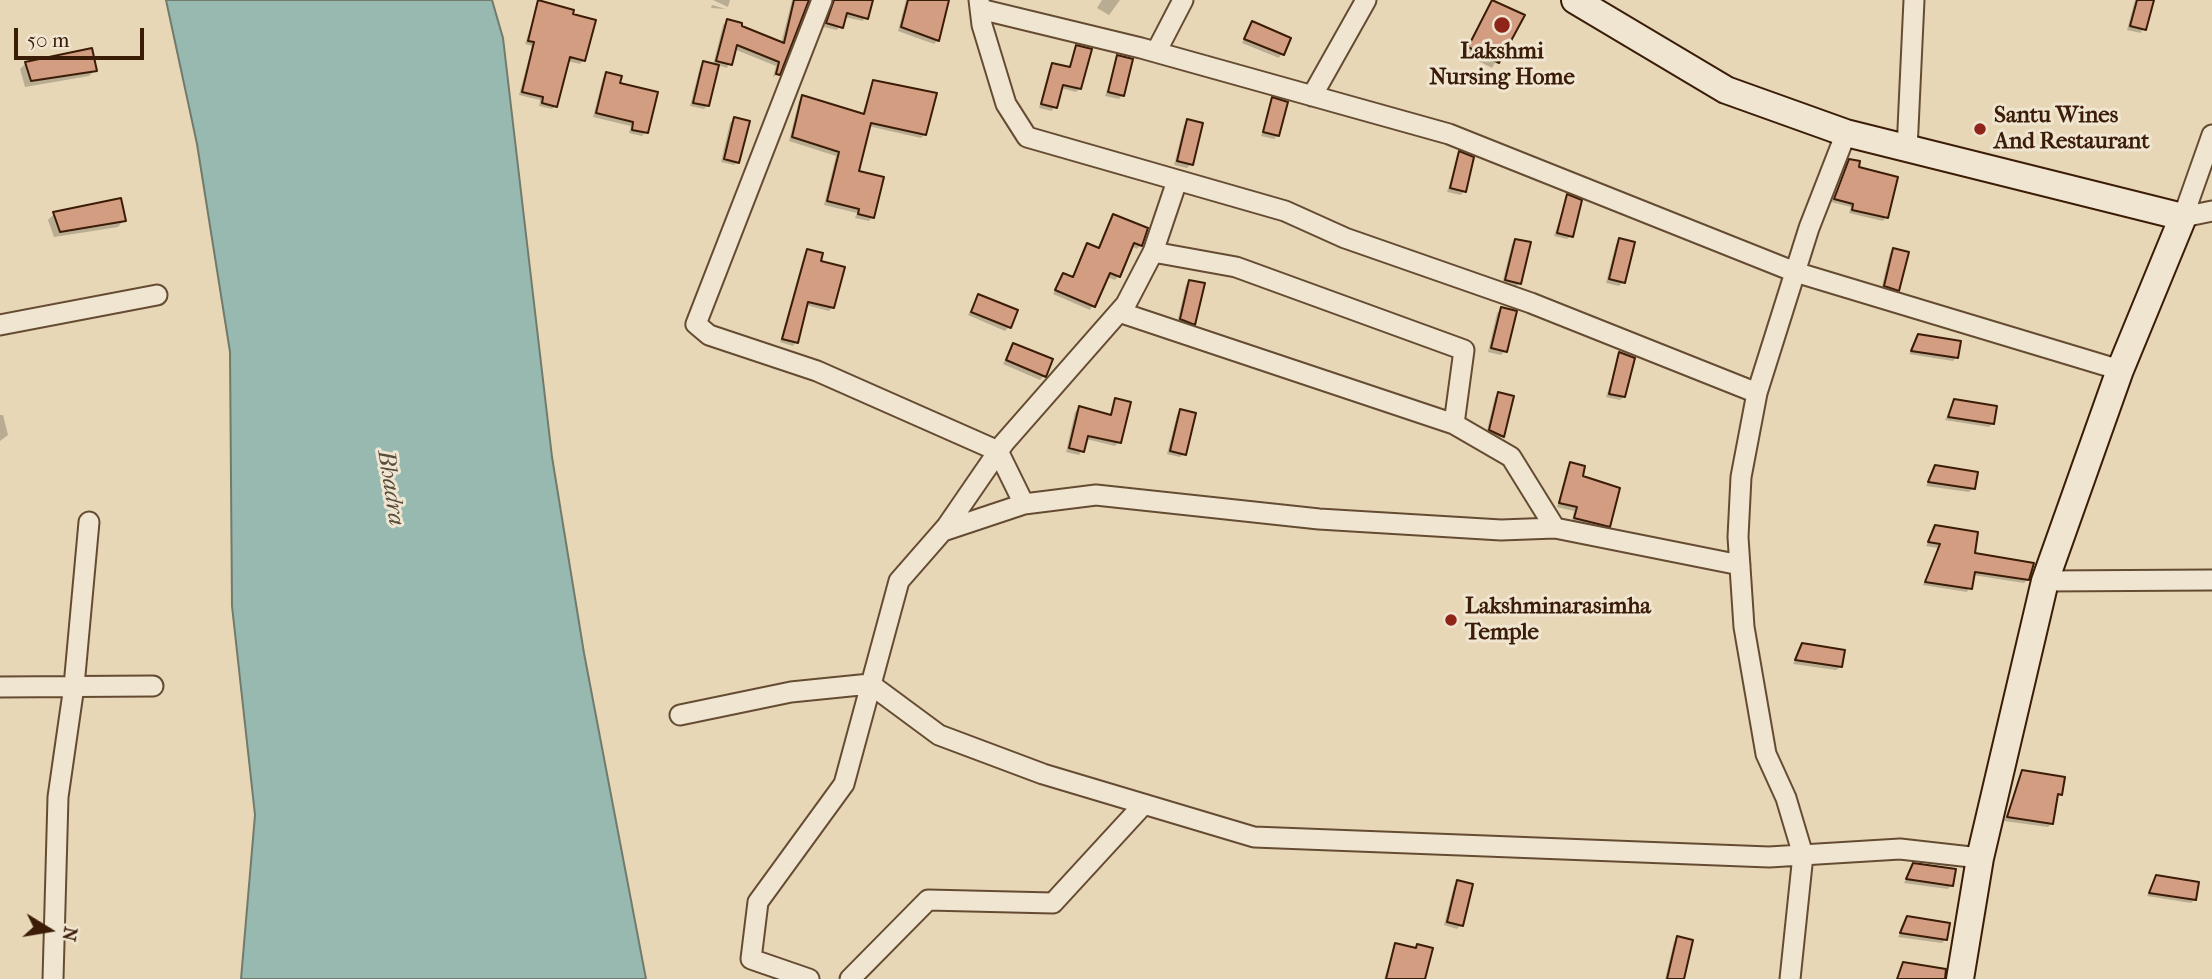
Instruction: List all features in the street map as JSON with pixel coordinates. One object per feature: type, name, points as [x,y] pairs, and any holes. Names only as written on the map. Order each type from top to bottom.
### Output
[{"type":"main road","points":[[1575,0],[1726,90],[1846,133],[2183,217],[2120,370],[2045,581],[1980,858],[1960,979]]},
{"type":"street","points":[[822,0],[696,324],[709,335],[817,371],[998,451],[1024,503]]},
{"type":"street","points":[[1156,52],[1183,0]]},
{"type":"street","points":[[1312,96],[1366,0]]},
{"type":"street","points":[[1907,150],[1914,0]]},
{"type":"street","points":[[979,4],[1449,134],[1795,272],[2120,370]]},
{"type":"street","points":[[979,4],[1006,104],[1027,137],[1285,211],[1345,238],[1531,303],[1757,393]]},
{"type":"street","points":[[1790,979],[1803,855],[1786,799],[1766,754],[1744,627],[1740,565],[1741,477],[1757,393],[1795,272],[1846,133]]},
{"type":"street","points":[[2183,217],[2212,135]]},
{"type":"street","points":[[808,979],[751,959],[758,902],[844,785],[899,581],[943,531],[998,451],[1119,312],[1153,252],[1177,181]]},
{"type":"street","points":[[2183,217],[2212,211]]},
{"type":"street","points":[[1153,252],[1236,267],[1464,350],[1454,424]]},
{"type":"street","points":[[0,325],[157,295]]},
{"type":"street","points":[[1119,312],[1454,424],[1511,457],[1555,528]]},
{"type":"street","points":[[943,531],[1024,503],[1096,495],[1319,519],[1501,530],[1555,528],[1740,565]]},
{"type":"street","points":[[53,979],[58,797],[74,686],[89,522]]},
{"type":"street","points":[[2045,581],[2212,580]]},
{"type":"street","points":[[680,715],[791,692],[870,684],[939,735],[1043,774],[1254,837],[1769,857],[1900,849],[1980,858]]},
{"type":"street","points":[[0,687],[153,686]]},
{"type":"street","points":[[850,979],[928,900],[1053,903],[1144,804]]},
{"type":"water","name":"Bhadra","points":[[166,0],[492,0],[503,38],[552,457],[584,653],[646,979],[241,979],[255,815],[232,606],[230,352],[197,144]]},
{"type":"building","points":[[538,0],[574,10],[573,14],[596,20],[585,61],[570,57],[557,107],[542,103],[543,97],[522,92],[534,42],[528,41]]},
{"type":"building","points":[[794,0],[809,0],[780,75],[776,74],[779,62],[737,45],[732,65],[716,61],[727,19],[742,23],[742,26],[784,43]]},
{"type":"building","points":[[834,0],[873,0],[868,19],[847,13],[843,28],[826,23]]},
{"type":"building","points":[[908,0],[949,0],[939,41],[901,27]]},
{"type":"building","points":[[1492,0],[1525,15],[1499,63],[1468,47]]},
{"type":"building","points":[[2137,0],[2154,0],[2146,30],[2130,26]]},
{"type":"building","points":[[1252,21],[1291,38],[1284,55],[1244,39]]},
{"type":"building","points":[[1076,45],[1092,49],[1081,89],[1063,85],[1057,108],[1041,104],[1052,63],[1070,67]]},
{"type":"building","points":[[92,48],[97,71],[31,81],[25,62]]},
{"type":"building","points":[[1117,55],[1133,59],[1124,96],[1108,92]]},
{"type":"building","points":[[703,61],[719,65],[709,106],[693,103]]},
{"type":"building","points":[[606,72],[622,76],[620,83],[658,92],[648,133],[632,130],[633,122],[596,113]]},
{"type":"building","points":[[873,80],[937,93],[926,135],[871,123],[859,171],[884,177],[874,218],[858,214],[859,209],[827,201],[839,152],[792,137],[802,95],[864,114]]},
{"type":"building","points":[[1272,97],[1288,102],[1279,136],[1263,132]]},
{"type":"building","points":[[734,117],[750,121],[739,163],[724,159]]},
{"type":"building","points":[[1187,119],[1203,123],[1193,165],[1177,161]]},
{"type":"building","points":[[1459,151],[1474,157],[1466,192],[1450,188]]},
{"type":"building","points":[[1849,159],[1860,161],[1859,167],[1898,177],[1888,218],[1852,210],[1853,204],[1834,199]]},
{"type":"building","points":[[1567,194],[1582,200],[1573,237],[1557,233]]},
{"type":"building","points":[[121,198],[126,221],[60,232],[53,212]]},
{"type":"building","points":[[1113,214],[1148,228],[1142,246],[1134,243],[1120,277],[1110,273],[1095,307],[1055,290],[1063,273],[1073,277],[1087,243],[1099,248]]},
{"type":"building","points":[[1619,238],[1635,242],[1625,283],[1609,279]]},
{"type":"building","points":[[1515,239],[1531,242],[1521,284],[1505,280]]},
{"type":"building","points":[[1893,248],[1909,252],[1899,291],[1884,286]]},
{"type":"building","points":[[807,249],[823,253],[821,261],[845,267],[834,308],[808,302],[798,343],[782,339]]},
{"type":"building","points":[[1189,280],[1205,283],[1195,325],[1180,319]]},
{"type":"building","points":[[978,294],[1018,310],[1011,328],[971,312]]},
{"type":"building","points":[[1501,307],[1517,311],[1507,352],[1491,348]]},
{"type":"building","points":[[1918,334],[1961,341],[1958,358],[1911,351]]},
{"type":"building","points":[[1013,343],[1053,359],[1046,377],[1006,360]]},
{"type":"building","points":[[1619,352],[1635,358],[1625,397],[1609,394]]},
{"type":"building","points":[[1498,392],[1514,396],[1504,437],[1489,430]]},
{"type":"building","points":[[1115,398],[1131,402],[1121,443],[1088,436],[1084,452],[1069,448],[1079,406],[1111,415]]},
{"type":"building","points":[[1954,399],[1997,406],[1994,424],[1948,417]]},
{"type":"building","points":[[1180,409],[1196,413],[1186,455],[1170,451]]},
{"type":"building","points":[[1570,462],[1585,466],[1583,476],[1620,488],[1610,527],[1574,518],[1577,507],[1559,503]]},
{"type":"building","points":[[1935,465],[1978,472],[1975,489],[1928,482]]},
{"type":"building","points":[[1935,525],[1978,532],[1975,553],[2034,563],[2029,580],[1975,572],[1972,589],[1925,582],[1940,544],[1928,542]]},
{"type":"building","points":[[1802,643],[1845,650],[1842,667],[1795,660]]},
{"type":"building","points":[[2022,770],[2065,777],[2062,795],[2058,794],[2053,824],[2007,817]]},
{"type":"building","points":[[1913,863],[1956,869],[1953,886],[1906,879]]},
{"type":"building","points":[[2156,875],[2199,882],[2196,900],[2149,893]]},
{"type":"building","points":[[1457,880],[1473,884],[1463,926],[1447,922]]},
{"type":"building","points":[[1907,916],[1950,923],[1947,940],[1900,933]]},
{"type":"building","points":[[1677,936],[1693,940],[1684,979],[1667,979]]},
{"type":"building","points":[[1395,943],[1416,948],[1417,944],[1433,948],[1425,979],[1386,979]]},
{"type":"building","points":[[1903,962],[1946,969],[1945,979],[1897,979]]},
{"type":"place","name":"Lakshmi Nursing Home","points":[[1502,25]]},
{"type":"place","name":"Santu Wines And Restaurant","points":[[1980,129]]},
{"type":"place","name":"Lakshminarasimha Temple","points":[[1451,620]]}]
